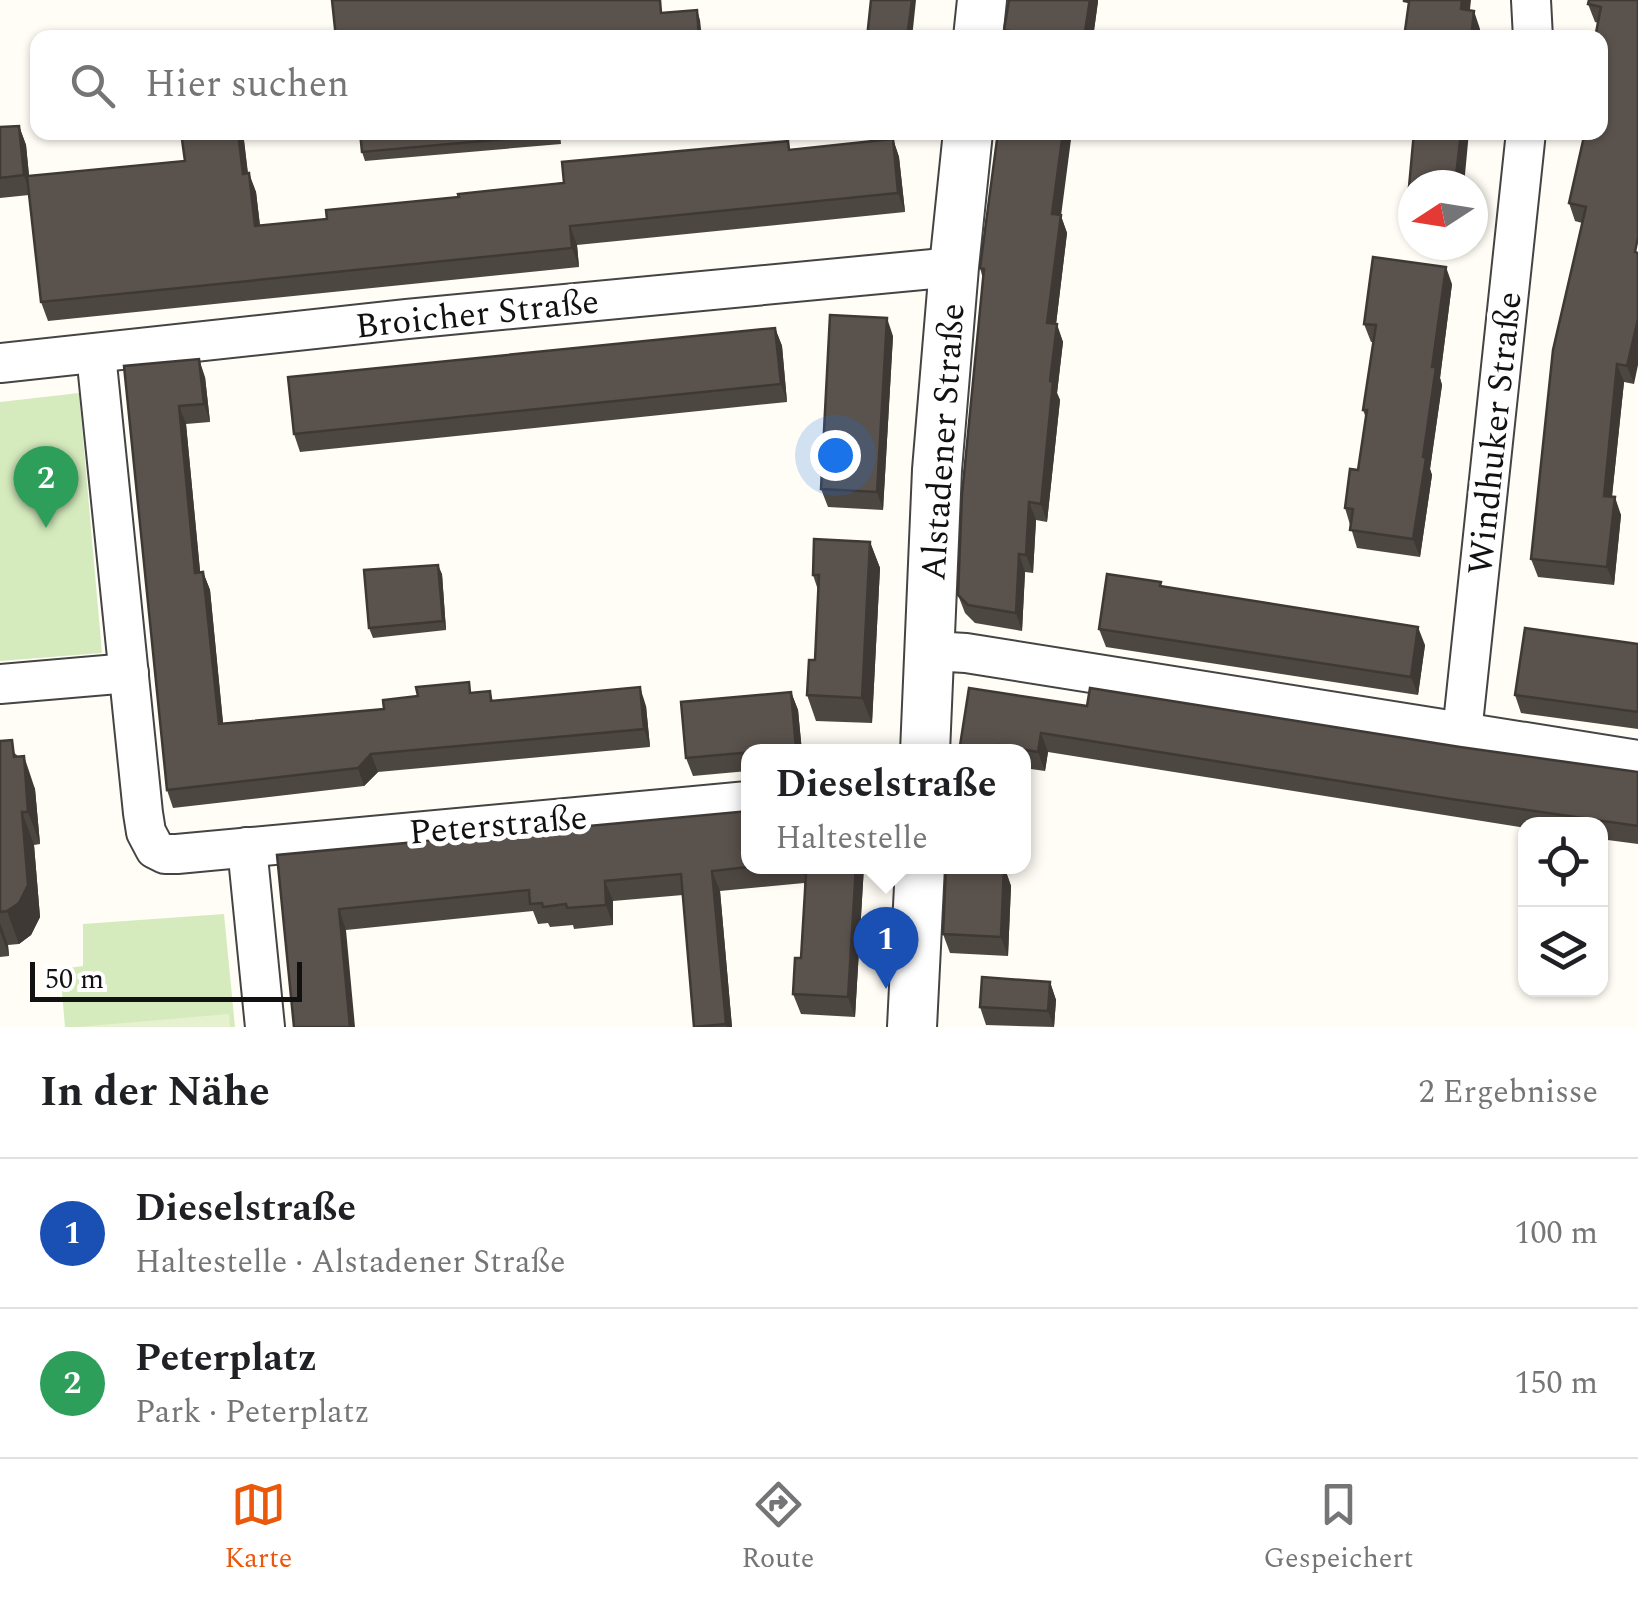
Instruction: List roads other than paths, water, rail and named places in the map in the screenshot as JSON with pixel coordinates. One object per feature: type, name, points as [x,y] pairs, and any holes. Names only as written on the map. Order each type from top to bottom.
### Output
[{"type":"street","points":[[979,30],[982,0]]},
{"type":"street","points":[[1531,0],[1533,30]]},
{"type":"street","name":"Alstadener Straße","points":[[925,744],[938,470],[967,140]]},
{"type":"street","name":"Windhuker Straße","points":[[1462,734],[1525,140]]},
{"type":"street","name":"Broicher Straße","points":[[0,363],[446,315],[954,267]]},
{"type":"street","points":[[0,684],[129,673],[96,354]]},
{"type":"street","points":[[931,651],[1638,760]]},
{"type":"street","name":"Peterstraße","points":[[129,673],[146,832],[155,850],[165,854],[741,802]]},
{"type":"street","points":[[247,847],[265,1027]]},
{"type":"street","points":[[912,1027],[920,874]]},
{"type":"place","name":"Peterplatz","points":[[46,528]]},
{"type":"place","name":"Dieselstraße","points":[[886,989]]}]
